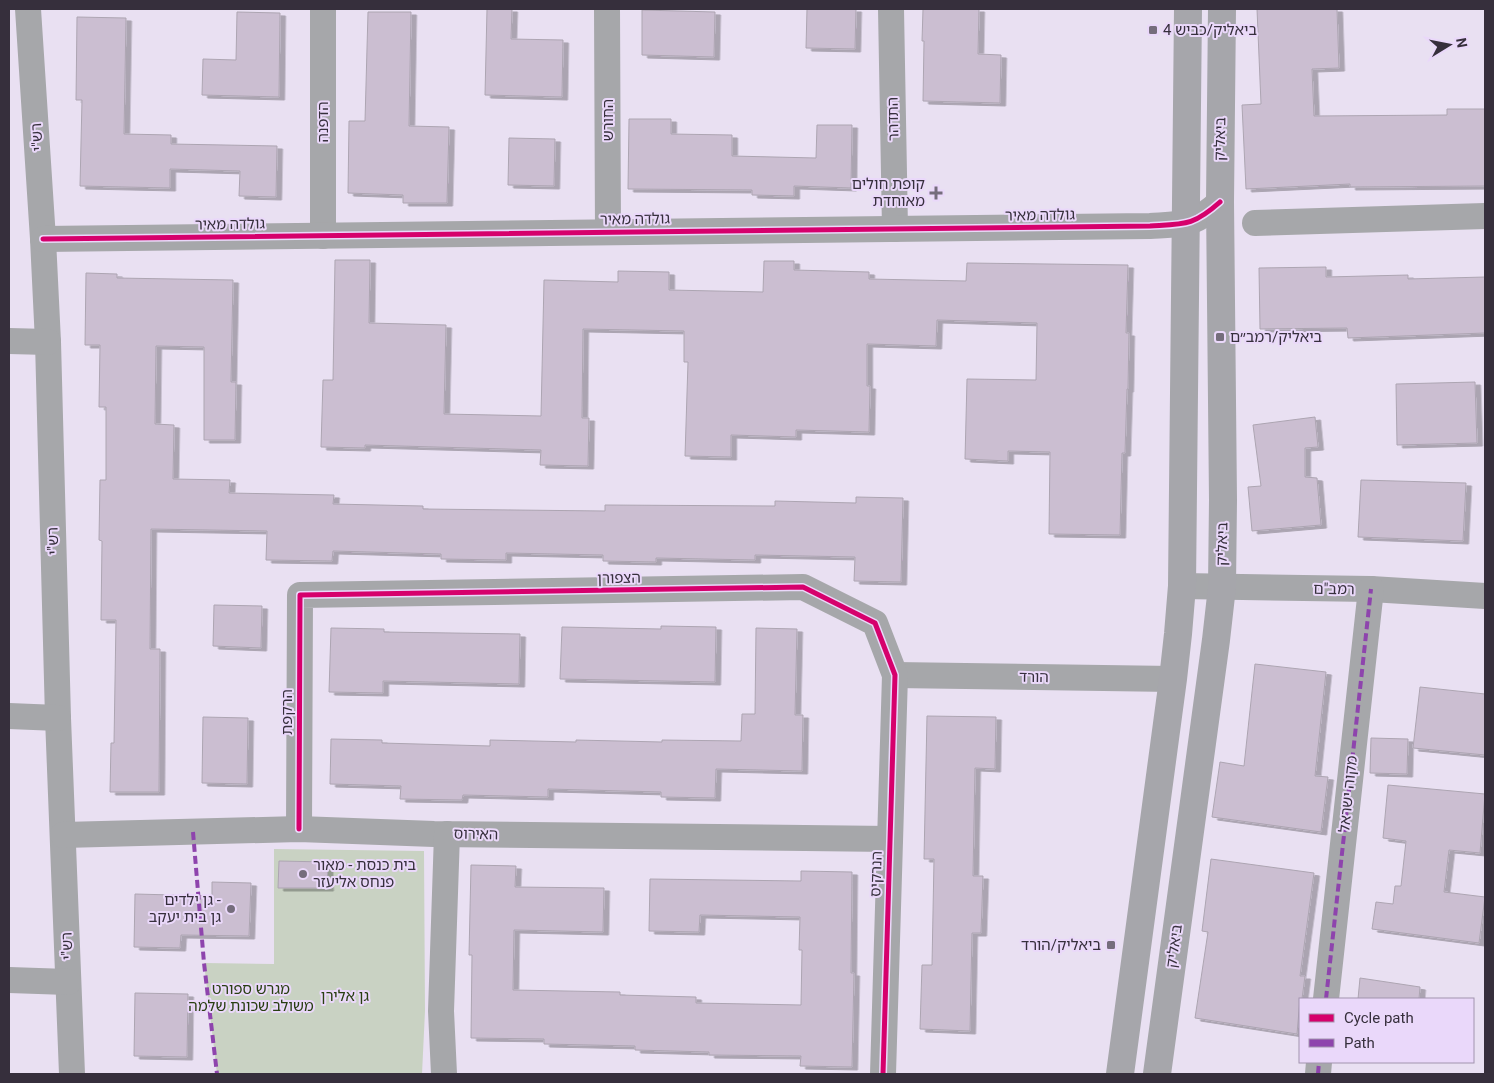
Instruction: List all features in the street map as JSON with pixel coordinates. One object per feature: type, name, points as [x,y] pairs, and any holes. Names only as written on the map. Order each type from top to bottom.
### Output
[{"type":"main road","points":[[1120,1074],[1173,679],[1182,586],[1188,9]]},
{"type":"main road","name":"ביאליק","points":[[1157,1074],[1222,587],[1220,202],[1222,9]]},
{"type":"street","name":"רש\"י","points":[[28,9],[48,342],[58,718],[72,1074]]},
{"type":"street","name":"הדפנה","points":[[323,9],[323,236]]},
{"type":"street","name":"החורש","points":[[607,9],[608,232]]},
{"type":"street","name":"התדהר","points":[[891,9],[895,229]]},
{"type":"street","name":"גולדה מאיר","points":[[43,239],[1150,226],[1185,224],[1206,214],[1220,202]]},
{"type":"street","points":[[1255,223],[1485,216]]},
{"type":"street","points":[[9,341],[48,342]]},
{"type":"street","name":"רמב\"ם","points":[[1182,586],[1371,589],[1485,596]]},
{"type":"street","name":"הצפורן","points":[[300,595],[803,587],[875,623],[895,675]]},
{"type":"street","name":"מקוה ישראל","points":[[1326,998],[1371,589]]},
{"type":"street","name":"הרקפת","points":[[299,829],[300,595]]},
{"type":"street","name":"הורד","points":[[895,675],[1173,679]]},
{"type":"street","name":"הנרקיס","points":[[883,1074],[895,675]]},
{"type":"street","points":[[9,716],[58,718]]},
{"type":"street","name":"האירוס","points":[[63,835],[299,829],[448,834],[890,839]]},
{"type":"street","points":[[444,1074],[441,1011],[448,834]]},
{"type":"street","points":[[9,980],[68,982]]},
{"type":"green space","name":"גן אלירן","points":[[274,849],[424,851],[425,1011],[422,1074],[217,1074],[204,963],[274,964]]},
{"type":"building","points":[[487,9],[512,9],[511,39],[563,40],[562,97],[485,95]]},
{"type":"building","points":[[807,9],[856,9],[855,49],[806,48]]},
{"type":"building","points":[[923,9],[979,9],[978,54],[1001,55],[1000,103],[923,101]]},
{"type":"building","points":[[1257,9],[1337,9],[1339,68],[1312,69],[1314,116],[1447,115],[1447,109],[1485,109],[1485,186],[1350,187],[1350,184],[1246,189],[1242,105],[1261,104]]},
{"type":"building","points":[[642,10],[715,12],[714,57],[642,55]]},
{"type":"building","points":[[237,12],[280,13],[279,97],[202,95],[203,59],[236,60]]},
{"type":"building","points":[[368,12],[411,12],[409,126],[449,127],[447,203],[403,203],[403,195],[348,193],[349,121],[365,121]]},
{"type":"building","points":[[77,17],[126,18],[124,134],[171,135],[171,144],[277,146],[276,197],[239,196],[240,171],[170,169],[170,188],[80,186],[82,100],[76,100]]},
{"type":"building","points":[[629,119],[671,119],[671,134],[732,135],[732,156],[816,158],[817,125],[852,125],[851,188],[794,186],[794,196],[752,195],[752,190],[628,189]]},
{"type":"building","points":[[509,138],[555,139],[554,186],[508,185]]},
{"type":"building","points":[[335,260],[370,260],[369,323],[446,325],[444,414],[541,416],[544,280],[618,282],[618,271],[669,272],[669,290],[763,292],[764,261],[794,261],[794,270],[869,272],[869,279],[966,281],[967,263],[1128,265],[1126,333],[1129,333],[1128,389],[1125,453],[1122,453],[1120,535],[1049,534],[1050,452],[1008,451],[1008,461],[965,459],[967,379],[1036,380],[1037,323],[937,320],[936,346],[867,344],[867,386],[870,386],[869,432],[796,430],[796,437],[731,435],[731,457],[685,456],[688,362],[684,362],[684,331],[583,329],[582,418],[589,418],[588,466],[540,465],[541,450],[365,445],[365,448],[321,447],[323,380],[333,380]]},
{"type":"building","points":[[1326,267],[1326,277],[1408,275],[1408,279],[1485,277],[1485,333],[1348,338],[1347,328],[1260,329],[1259,268]]},
{"type":"building","points":[[86,273],[117,274],[117,278],[233,280],[231,382],[236,382],[235,440],[204,440],[204,347],[156,346],[155,424],[174,425],[173,479],[230,480],[229,493],[334,495],[333,504],[423,506],[423,509],[605,511],[605,505],[775,506],[775,501],[856,503],[856,497],[903,498],[901,582],[854,581],[855,557],[755,555],[755,560],[656,558],[656,562],[603,561],[603,555],[506,553],[506,560],[441,559],[441,554],[333,551],[332,561],[266,560],[267,531],[151,529],[150,649],[160,649],[159,792],[110,792],[111,743],[114,743],[116,620],[101,620],[102,541],[99,540],[100,480],[106,480],[106,407],[99,407],[100,345],[85,345]]},
{"type":"building","points":[[1475,382],[1477,443],[1397,445],[1396,384]]},
{"type":"building","points":[[1315,417],[1318,447],[1305,448],[1305,477],[1317,478],[1321,525],[1252,531],[1248,487],[1261,486],[1253,425]]},
{"type":"building","points":[[1361,480],[1466,483],[1463,541],[1358,537]]},
{"type":"building","points":[[214,605],[262,606],[261,648],[213,646]]},
{"type":"building","points":[[661,626],[716,627],[715,682],[560,679],[562,627],[661,629]]},
{"type":"building","points":[[331,628],[384,629],[384,632],[520,634],[519,684],[383,681],[383,693],[329,692]]},
{"type":"building","points":[[756,628],[797,629],[795,715],[803,715],[802,771],[716,769],[715,798],[661,797],[661,792],[548,789],[548,797],[463,795],[462,800],[400,799],[401,786],[330,784],[331,739],[382,740],[382,743],[490,746],[490,740],[576,742],[576,740],[741,741],[742,714],[755,714]]},
{"type":"building","points":[[1255,664],[1326,672],[1315,776],[1328,777],[1321,832],[1212,817],[1220,762],[1244,766]]},
{"type":"building","points":[[1420,687],[1485,694],[1485,755],[1413,748]]},
{"type":"building","points":[[927,716],[996,717],[995,769],[975,768],[973,876],[983,876],[981,933],[972,933],[970,1031],[920,1029],[922,965],[932,965],[934,859],[924,859]]},
{"type":"building","points":[[203,717],[248,718],[247,784],[202,783]]},
{"type":"building","points":[[1371,738],[1408,739],[1407,774],[1370,773]]},
{"type":"building","points":[[1388,785],[1485,794],[1480,853],[1449,850],[1444,892],[1485,897],[1479,943],[1372,929],[1376,902],[1393,904],[1395,886],[1401,886],[1406,841],[1383,838]]},
{"type":"building","points":[[1211,859],[1314,873],[1300,976],[1305,976],[1302,998],[1299,998],[1297,1034],[1195,1018],[1208,932],[1202,931]]},
{"type":"building","points":[[279,861],[327,862],[328,888],[278,888]]},
{"type":"building","points":[[471,865],[516,866],[515,887],[604,888],[603,932],[514,930],[513,990],[620,992],[620,995],[696,997],[696,1003],[801,1005],[802,950],[799,950],[800,917],[700,915],[699,932],[649,931],[650,879],[801,881],[801,871],[852,872],[851,973],[854,973],[852,1067],[800,1066],[801,1056],[709,1055],[709,1052],[635,1050],[635,1046],[544,1044],[544,1039],[471,1038],[472,955],[469,955]]},
{"type":"building","points":[[212,882],[251,883],[249,936],[181,935],[180,948],[134,947],[135,894],[212,896]]},
{"type":"building","points":[[1360,978],[1420,987],[1419,998],[1358,998]]},
{"type":"building","points":[[135,993],[188,994],[187,1057],[134,1056]]},
{"type":"marked path","points":[[1326,998],[1371,589]]},
{"type":"marked path","points":[[193,832],[204,963],[217,1074]]},
{"type":"marked path","points":[[1318,1074],[1319,1063]]},
{"type":"cycle path","points":[[43,239],[1150,226],[1180,224],[1195,220],[1220,202]]},
{"type":"cycle path","points":[[299,829],[300,595],[803,587],[875,623],[895,675],[883,1074]]},
{"type":"place","name":"ביאליק/כביש 4","points":[[1153,30]]},
{"type":"place","name":"קופת חולים מאוחדת","points":[[936,193]]},
{"type":"place","name":"ביאליק/רמב״ם","points":[[1220,337]]},
{"type":"place","name":"בית כנסת - מאור פנחס אליעזר","points":[[303,874]]},
{"type":"place","name":"גן ילדים - גן בית יעקב","points":[[231,909]]},
{"type":"place","name":"ביאליק/הורד","points":[[1111,945]]},
{"type":"park label","name":"מגרש ספורט משולב שכונת שלמה","points":[[251,998]]}]
